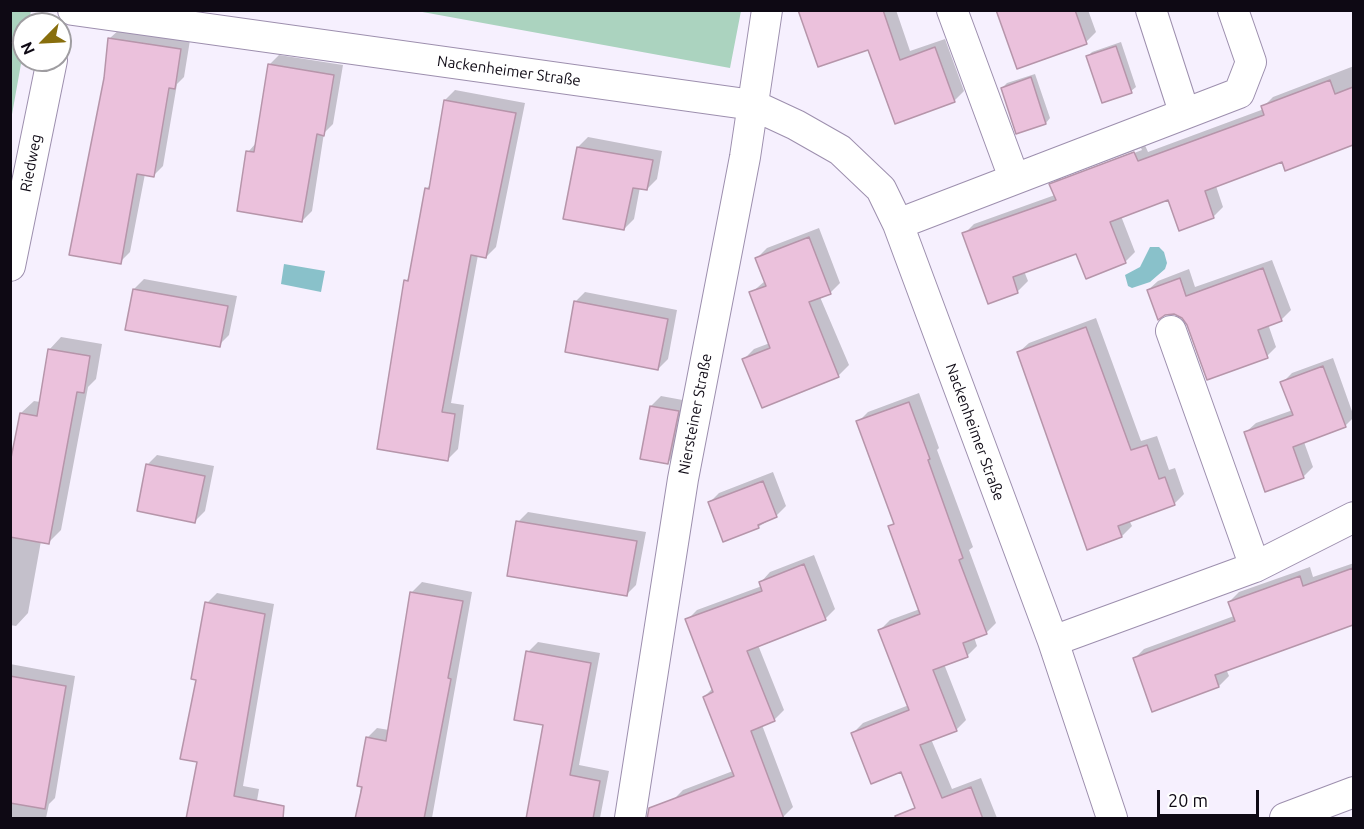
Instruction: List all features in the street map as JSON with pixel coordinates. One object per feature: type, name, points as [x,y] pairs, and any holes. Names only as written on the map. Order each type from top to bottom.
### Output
[{"type":"street","name":"Nackenheimer Straße","points":[[73,10],[753,105],[796,125],[840,150],[881,189],[898,224],[1053,641],[1112,819]]},
{"type":"street","name":"Niersteiner Straße","points":[[630,819],[683,479],[745,157],[767,10]]},
{"type":"street","points":[[952,10],[1014,178]]},
{"type":"street","points":[[1151,10],[1184,112]]},
{"type":"street","points":[[898,224],[1184,112],[1239,93],[1251,62],[1233,10]]},
{"type":"street","name":"Riedweg","points":[[10,266],[50,72]]},
{"type":"street","points":[[1170,331],[1255,567]]},
{"type":"street","points":[[1053,641],[1255,567],[1353,517]]},
{"type":"street","points":[[1285,819],[1353,792]]},
{"type":"green space","points":[[11,10],[31,11],[12,12],[12,72],[20,72],[11,120]]},
{"type":"green space","points":[[741,10],[730,68],[417,11]]},
{"type":"water","points":[[1150,247],[1159,247],[1164,252],[1167,263],[1165,269],[1150,282],[1132,288],[1128,286],[1125,275],[1140,267]]},
{"type":"water","points":[[284,264],[325,271],[321,292],[281,284]]},
{"type":"building","points":[[798,10],[883,10],[900,60],[935,47],[955,102],[895,124],[868,50],[818,67]]},
{"type":"building","points":[[996,10],[1075,10],[1087,44],[1017,69]]},
{"type":"building","points":[[108,38],[181,49],[175,89],[169,88],[154,177],[137,174],[121,264],[69,255],[104,78]]},
{"type":"building","points":[[1116,46],[1132,93],[1102,103],[1086,56]]},
{"type":"building","points":[[268,64],[334,75],[324,136],[317,134],[302,222],[237,211],[246,151],[254,152]]},
{"type":"building","points":[[1031,77],[1046,124],[1016,134],[1001,88]]},
{"type":"building","points":[[1330,80],[1335,94],[1353,87],[1353,145],[1285,171],[1282,162],[1205,191],[1214,218],[1179,231],[1168,200],[1110,222],[1126,263],[1086,279],[1076,254],[1013,277],[1018,293],[988,304],[962,233],[1056,200],[1049,184],[1134,152],[1138,161],[1264,115],[1261,106]]},
{"type":"building","points":[[444,100],[516,113],[486,258],[471,255],[442,412],[455,414],[448,461],[377,449],[404,280],[408,281],[425,188],[429,189]]},
{"type":"building","points":[[577,147],[653,160],[647,190],[633,188],[624,230],[563,219]]},
{"type":"building","points":[[809,237],[831,294],[809,302],[839,377],[762,408],[742,359],[770,348],[749,292],[766,286],[755,258]]},
{"type":"building","points":[[1263,268],[1282,321],[1258,330],[1268,358],[1207,380],[1187,325],[1182,318],[1174,314],[1165,315],[1158,320],[1147,290],[1180,278],[1186,296]]},
{"type":"building","points":[[133,289],[228,306],[220,347],[125,330]]},
{"type":"building","points":[[574,301],[668,319],[658,370],[565,352]]},
{"type":"building","points":[[1086,327],[1131,450],[1147,445],[1159,479],[1165,477],[1175,505],[1118,526],[1122,537],[1087,550],[1017,352]]},
{"type":"building","points":[[48,349],[90,356],[84,393],[77,392],[49,544],[10,537],[10,463],[20,413],[37,416]]},
{"type":"building","points":[[1323,366],[1346,427],[1293,447],[1304,478],[1265,492],[1244,432],[1293,415],[1280,382]]},
{"type":"building","points":[[909,402],[963,558],[959,560],[987,634],[963,643],[968,657],[933,670],[957,731],[920,745],[942,798],[971,787],[983,819],[896,819],[895,816],[915,808],[901,772],[871,784],[851,733],[909,710],[878,630],[920,614],[888,526],[894,524],[856,421]]},
{"type":"building","points":[[650,406],[679,411],[668,464],[640,459]]},
{"type":"building","points":[[146,464],[205,476],[195,523],[137,511]]},
{"type":"building","points":[[763,481],[777,517],[758,525],[759,528],[723,542],[708,502]]},
{"type":"building","points":[[516,521],[637,541],[627,596],[507,576]]},
{"type":"building","points":[[804,564],[826,620],[747,651],[775,721],[751,731],[784,819],[647,819],[649,808],[734,776],[703,697],[713,692],[685,619],[762,591],[759,582]]},
{"type":"building","points":[[1353,568],[1353,625],[1215,675],[1219,687],[1152,712],[1133,658],[1235,621],[1228,602],[1300,576],[1303,586]]},
{"type":"building","points":[[410,592],[463,601],[448,678],[451,679],[424,819],[355,819],[362,787],[357,786],[366,737],[386,741]]},
{"type":"building","points":[[205,602],[265,614],[234,796],[284,806],[283,819],[186,819],[197,762],[180,759],[196,680],[191,679]]},
{"type":"building","points":[[526,651],[591,663],[570,775],[600,781],[593,819],[526,819],[543,725],[514,720]]},
{"type":"building","points":[[10,676],[66,686],[45,809],[10,803]]}]
